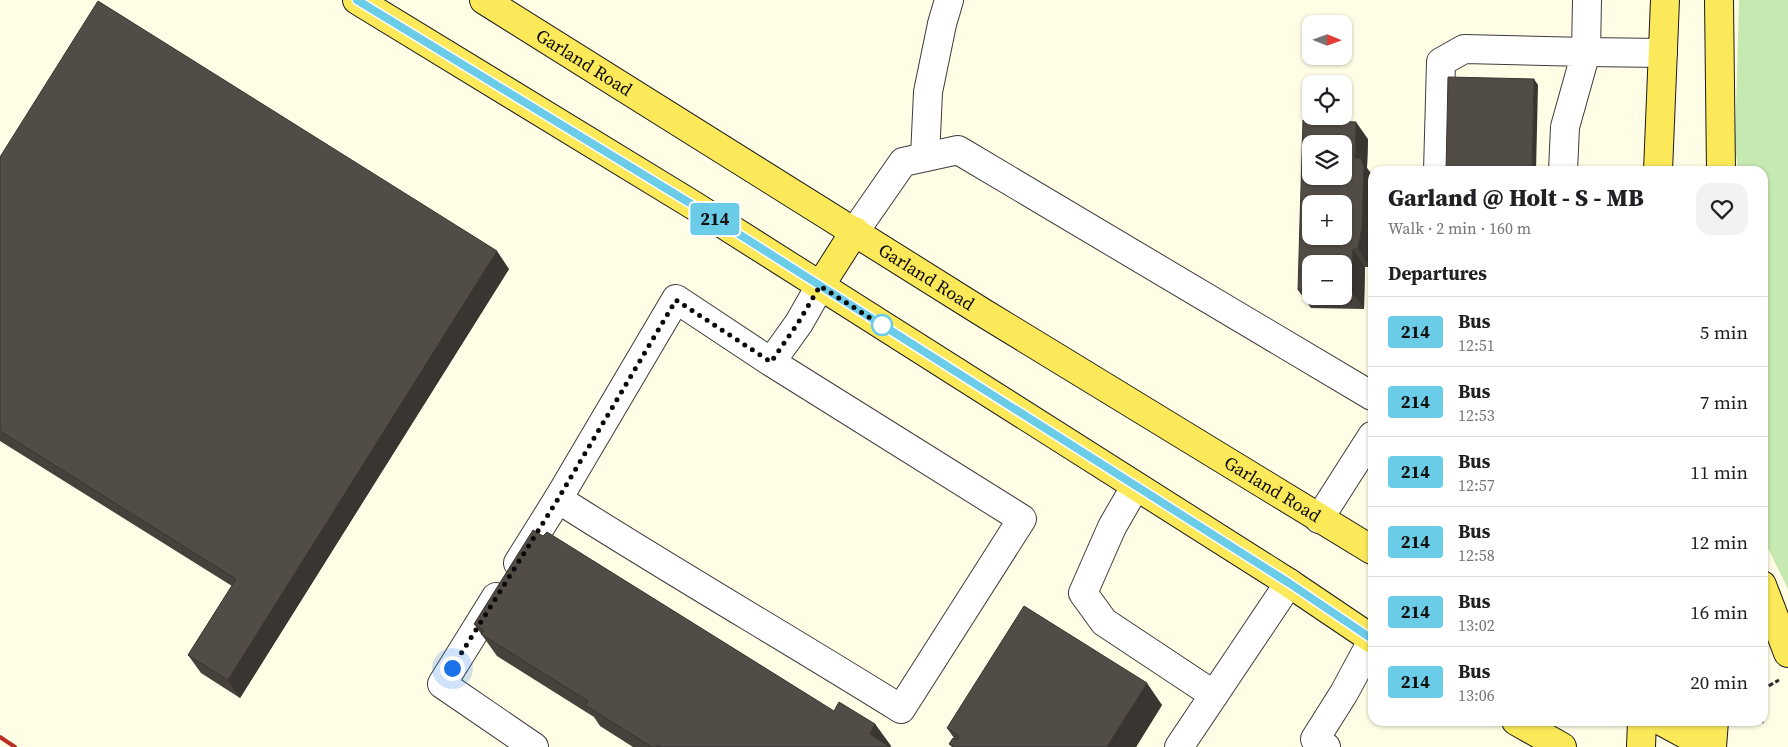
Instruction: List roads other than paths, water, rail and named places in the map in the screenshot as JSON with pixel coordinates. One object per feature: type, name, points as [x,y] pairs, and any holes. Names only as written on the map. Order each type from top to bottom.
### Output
[{"type":"main road","points":[[357,0],[693,205],[1289,583],[1368,637]]},
{"type":"main road","name":"Garland Road","points":[[484,0],[1368,548]]},
{"type":"main road","points":[[1658,166],[1664,0]]},
{"type":"main road","points":[[1719,0],[1721,166]]},
{"type":"main road","points":[[820,286],[855,231]]},
{"type":"main road","points":[[1768,605],[1786,666]]},
{"type":"main road","points":[[1525,726],[1562,747]]},
{"type":"main road","points":[[1641,747],[1642,726]]},
{"type":"main road","points":[[1670,726],[1710,747],[1713,726]]},
{"type":"street","points":[[925,157],[928,92],[949,0]]},
{"type":"street","points":[[1563,166],[1564,127],[1586,52],[1587,0]]},
{"type":"street","points":[[1438,166],[1441,62],[1464,49],[1663,53]]},
{"type":"street","points":[[855,231],[903,162],[958,150],[1368,394]]},
{"type":"street","points":[[771,362],[798,323],[820,286]]},
{"type":"street","points":[[534,747],[442,684],[558,499],[676,300],[771,362],[1022,519],[901,709],[558,499]]},
{"type":"street","points":[[1320,519],[1368,442]]},
{"type":"street","points":[[1135,487],[1112,527],[1084,593],[1104,622],[1214,695]]},
{"type":"street","points":[[1180,747],[1289,583]]},
{"type":"street","points":[[1326,747],[1315,739],[1344,693],[1368,648]]},
{"type":"railway","points":[[0,737],[15,747]]}]
